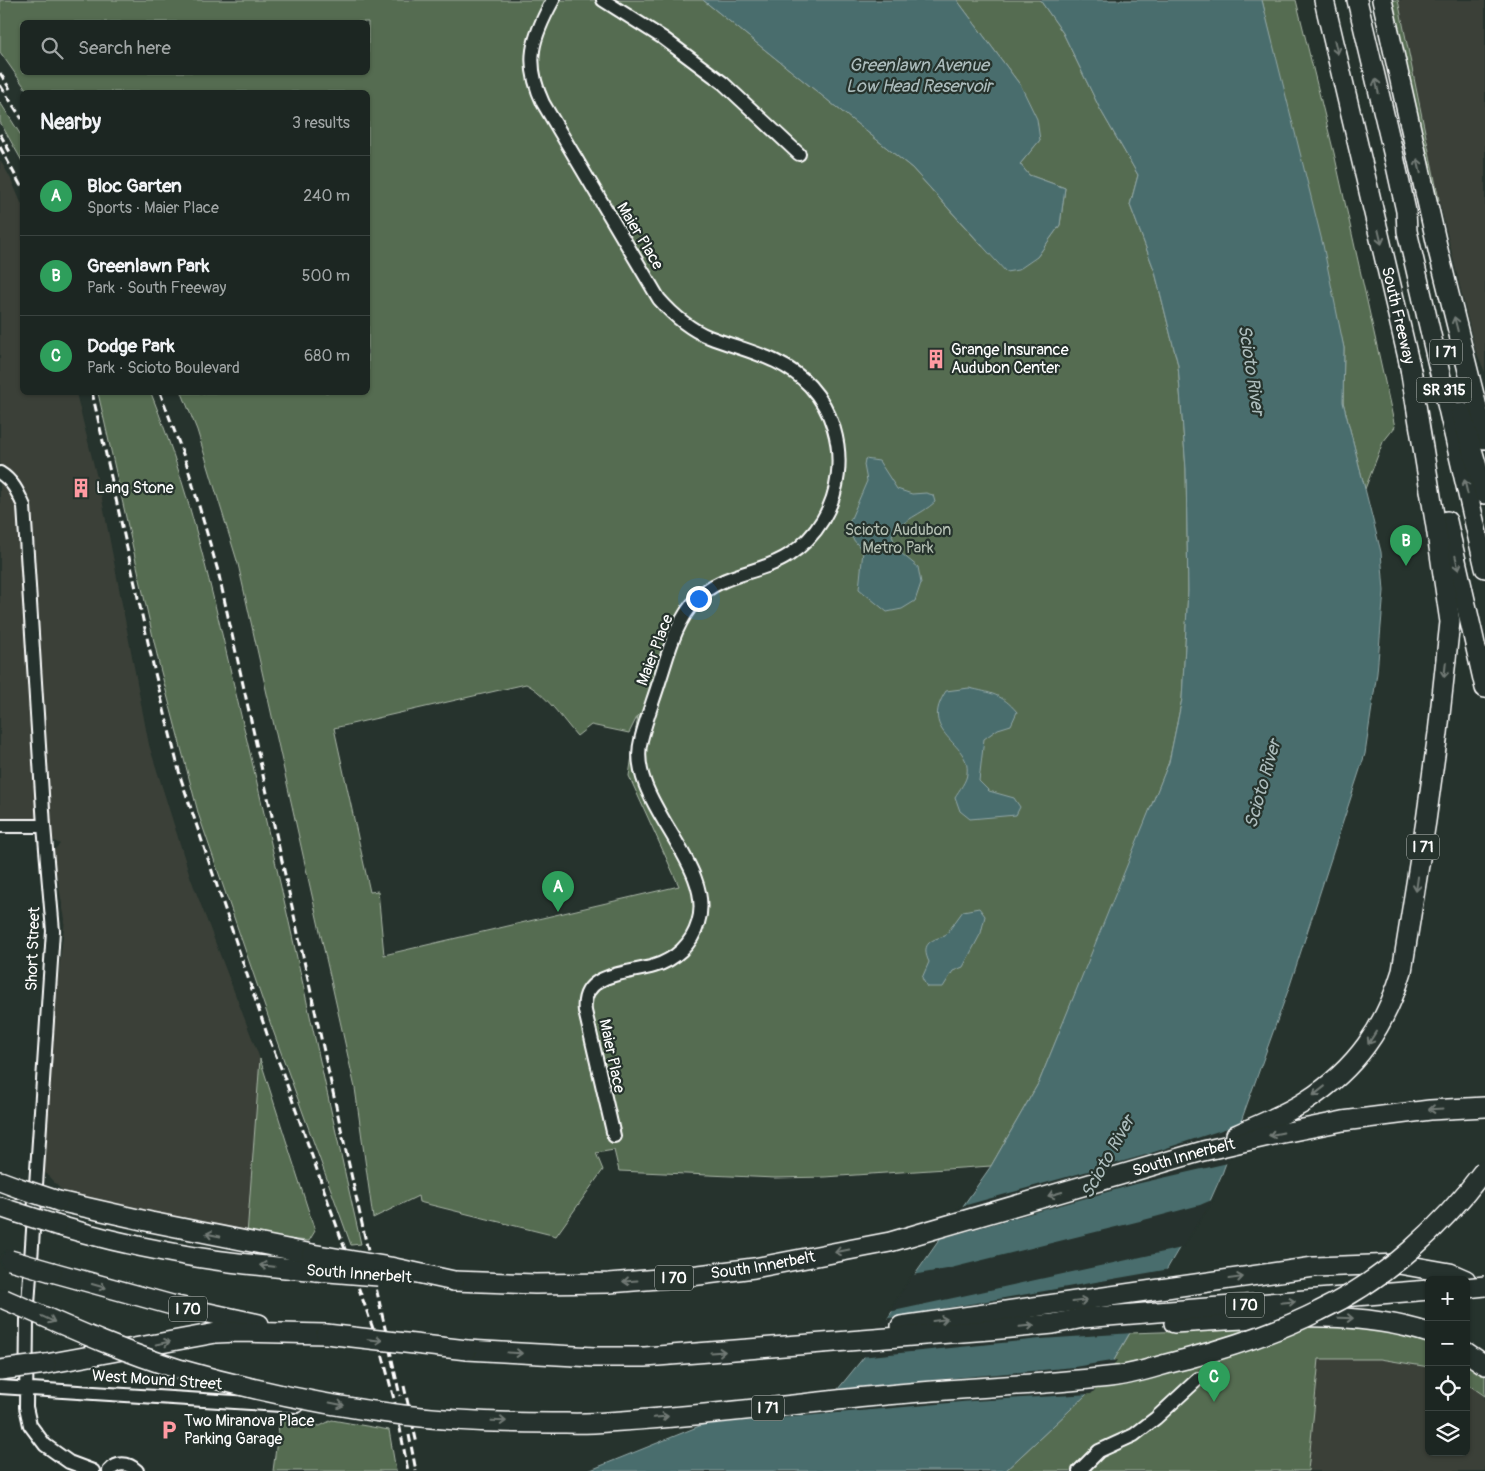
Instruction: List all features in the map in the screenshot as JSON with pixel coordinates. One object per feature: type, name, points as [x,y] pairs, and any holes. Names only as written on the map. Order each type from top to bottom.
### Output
[{"type":"highway","name":"South Freeway","points":[[1324,0],[1485,688]]},
{"type":"highway","name":"South Freeway","points":[[1357,0],[1406,211],[1407,231],[1485,568]]},
{"type":"highway","points":[[1382,0],[1436,241],[1485,439]]},
{"type":"highway","name":"I 71","points":[[1406,211],[1416,230],[1466,429],[1485,494]]},
{"type":"highway","name":"I 71","points":[[1202,1151],[1305,1102],[1356,1060],[1380,1025],[1396,991],[1402,971],[1428,811],[1450,622],[1435,517],[1409,362]]},
{"type":"highway","name":"South Innerbelt","points":[[0,1206],[56,1226],[112,1241],[169,1253],[229,1262],[314,1262],[454,1281],[545,1284],[609,1282],[683,1277],[754,1268],[890,1242],[1202,1151],[1343,1120],[1430,1110],[1485,1108]]},
{"type":"highway","name":"I 71","points":[[2,1298],[91,1337],[180,1369],[263,1390],[347,1406],[455,1420],[533,1423],[605,1423],[720,1414],[868,1397],[1121,1375],[1220,1349],[1282,1328],[1323,1310],[1378,1275],[1420,1242],[1444,1218],[1485,1169]]},
{"type":"highway","points":[[0,1181],[58,1201],[314,1262]]},
{"type":"highway","name":"I 70","points":[[5,1259],[122,1292],[220,1316],[326,1334],[467,1350],[594,1357],[645,1357],[792,1346],[1053,1324],[1083,1318],[1425,1290]]},
{"type":"highway","points":[[792,1346],[923,1322],[1314,1267],[1399,1264],[1450,1273],[1457,1276]]},
{"type":"highway","points":[[1470,1281],[1485,1287]]},
{"type":"highway","points":[[1470,1288],[1485,1287]]},
{"type":"highway","points":[[1053,1324],[1082,1328],[1323,1317],[1367,1319],[1408,1326],[1425,1332]]},
{"type":"highway","points":[[0,1370],[46,1364],[216,1334],[238,1332],[326,1334]]},
{"type":"highway","points":[[1470,1355],[1485,1365]]},
{"type":"street","name":"Maier Place","points":[[553,0],[539,28],[532,54],[532,66],[538,91],[543,104],[659,298],[678,318],[693,328],[708,336],[774,360],[800,376],[819,398],[826,410],[832,422],[840,454],[839,471],[828,512],[811,536],[801,546],[776,562],[725,580],[697,598],[679,624],[665,665],[640,743],[640,761],[649,791],[695,876],[701,896],[701,914],[693,935],[680,952],[655,966],[600,980],[588,989],[585,996],[585,1011],[614,1136]]},
{"type":"street","points":[[603,0],[663,38],[723,83],[799,154]]},
{"type":"street","name":"Short Street","points":[[0,473],[19,493],[24,506],[44,826],[52,907],[53,948],[46,1020],[29,1276],[25,1389],[27,1415],[36,1435],[45,1445],[69,1462],[93,1471]]},
{"type":"street","points":[[0,826],[44,826]]},
{"type":"street","points":[[1080,1471],[1098,1451],[1134,1435],[1156,1418],[1198,1379]]},
{"type":"street","name":"West Mound Street","points":[[0,1387],[312,1407]]},
{"type":"street","points":[[109,1471],[114,1466],[124,1464],[137,1471]]},
{"type":"shaded area","points":[[1398,0],[1485,0],[1485,372],[1475,349],[1439,200]]},
{"type":"shaded area","points":[[0,160],[20,200],[20,395],[76,395],[101,494],[149,745],[191,879],[260,1059],[247,1235],[65,1194],[36,1163],[65,919],[52,852],[60,844],[21,825],[0,827]]},
{"type":"shaded area","points":[[1318,1359],[1380,1359],[1425,1366],[1425,1456],[1470,1456],[1470,1386],[1485,1396],[1485,1471],[1308,1471]]},
{"type":"green space","name":"Scioto Audubon Metro Park","points":[[0,0],[703,0],[912,168],[982,246],[1037,257],[1060,225],[1065,188],[1029,175],[1020,164],[1040,140],[1021,86],[957,0],[1040,0],[1063,33],[1100,109],[1138,175],[1130,205],[1155,272],[1178,365],[1186,469],[1188,591],[1182,699],[1169,762],[1039,1082],[991,1166],[825,1177],[775,1178],[619,1171],[614,1150],[596,1153],[603,1170],[556,1236],[419,1202],[418,1196],[373,1218],[355,1088],[238,564],[197,430],[183,395],[370,395],[370,90],[27,90],[0,52]],"holes":[[[526,684],[547,700],[577,736],[591,725],[629,733],[638,715],[629,776],[679,886],[384,955],[378,891],[370,892],[334,728]]]},
{"type":"green space","points":[[1262,0],[1296,0],[1334,153],[1395,427],[1383,442],[1365,489],[1343,402],[1344,348]]},
{"type":"green space","points":[[1381,0],[1398,0],[1439,200],[1423,208]]},
{"type":"green space","points":[[0,102],[20,134],[20,157],[0,122]]},
{"type":"green space","points":[[98,395],[152,395],[180,475],[224,643],[361,1244],[351,1245],[271,1025],[199,816],[160,668]]},
{"type":"green space","points":[[260,1059],[315,1231],[309,1241],[247,1235]]},
{"type":"green space","points":[[1321,1325],[1384,1329],[1425,1342],[1425,1366],[1380,1359],[1319,1359],[1308,1471],[1005,1471],[1103,1379],[1130,1333]]},
{"type":"green space","points":[[1470,1365],[1485,1376],[1485,1396],[1470,1386]]},
{"type":"green space","points":[[280,1417],[320,1426],[332,1420],[389,1430],[396,1471],[273,1471]]},
{"type":"water","name":"Greenlawn Avenue Low Head Reservoir","points":[[703,0],[957,0],[1021,86],[1037,119],[1040,140],[1020,164],[1029,175],[1065,188],[1060,225],[1037,257],[1018,270],[1006,272],[912,168]]},
{"type":"water","name":"Scioto River","points":[[1040,0],[1262,0],[1323,245],[1344,348],[1343,402],[1381,552],[1384,591],[1377,673],[1365,754],[1290,985],[1222,1174],[1210,1201],[1178,1250],[1103,1379],[1005,1471],[588,1471],[707,1423],[825,1405],[864,1357],[914,1276],[991,1166],[1039,1082],[1169,762],[1182,699],[1188,591],[1186,469],[1178,365],[1155,272],[1130,205],[1138,175],[1100,109],[1063,33]]},
{"type":"water","points":[[865,459],[879,461],[897,489],[912,494],[926,493],[933,495],[935,502],[901,525],[892,535],[896,549],[918,567],[921,583],[915,601],[902,609],[887,612],[859,589],[863,551],[852,538],[849,523],[867,481],[864,465]]},
{"type":"water","points":[[969,688],[1001,698],[1017,712],[1011,725],[998,729],[984,739],[979,781],[989,791],[1014,798],[1020,807],[1016,815],[970,819],[960,811],[955,797],[966,779],[966,762],[941,728],[938,718],[939,706],[946,691]]},
{"type":"water","points":[[979,908],[985,916],[981,933],[963,967],[953,971],[943,987],[927,987],[922,978],[929,962],[926,947],[935,939],[945,936],[963,911]]},
{"type":"pier","points":[[1243,1123],[1228,1163],[1136,1184],[936,1240],[959,1207],[1142,1156]]},
{"type":"pier","points":[[1214,1199],[1182,1248],[889,1312],[912,1275],[947,1269],[1140,1221],[1200,1205]]},
{"type":"pier","points":[[1170,1269],[1154,1297],[1048,1312],[1150,1302],[1133,1333],[1041,1339],[860,1357],[884,1319]]},
{"type":"pier","points":[[1117,1360],[1105,1380],[1091,1394],[972,1401],[691,1426],[707,1420],[824,1403],[835,1389],[1074,1367]]},
{"type":"railway","points":[[0,73],[10,89]]},
{"type":"railway","points":[[0,85],[20,116]]},
{"type":"railway","points":[[0,134],[10,152]]},
{"type":"railway","points":[[0,147],[20,184]]},
{"type":"railway","points":[[93,395],[154,669],[181,779],[267,1034],[281,1068],[383,1357],[396,1407],[408,1471]]},
{"type":"railway","points":[[161,395],[187,465],[218,571],[400,1396]]},
{"type":"railway","points":[[404,1386],[417,1444]]},
{"type":"railway","points":[[409,1435],[416,1471]]},
{"type":"place","name":"Grange Insurance Audubon Center","points":[[936,359]]},
{"type":"place","name":"Lang Stone","points":[[81,488]]},
{"type":"place","name":"Greenlawn Park","points":[[1406,566]]},
{"type":"place","name":"Bloc Garten","points":[[558,912]]},
{"type":"place","name":"Dodge Park","points":[[1214,1402]]},
{"type":"place","name":"Two Miranova Place Parking Garage","points":[[169,1430]]}]
